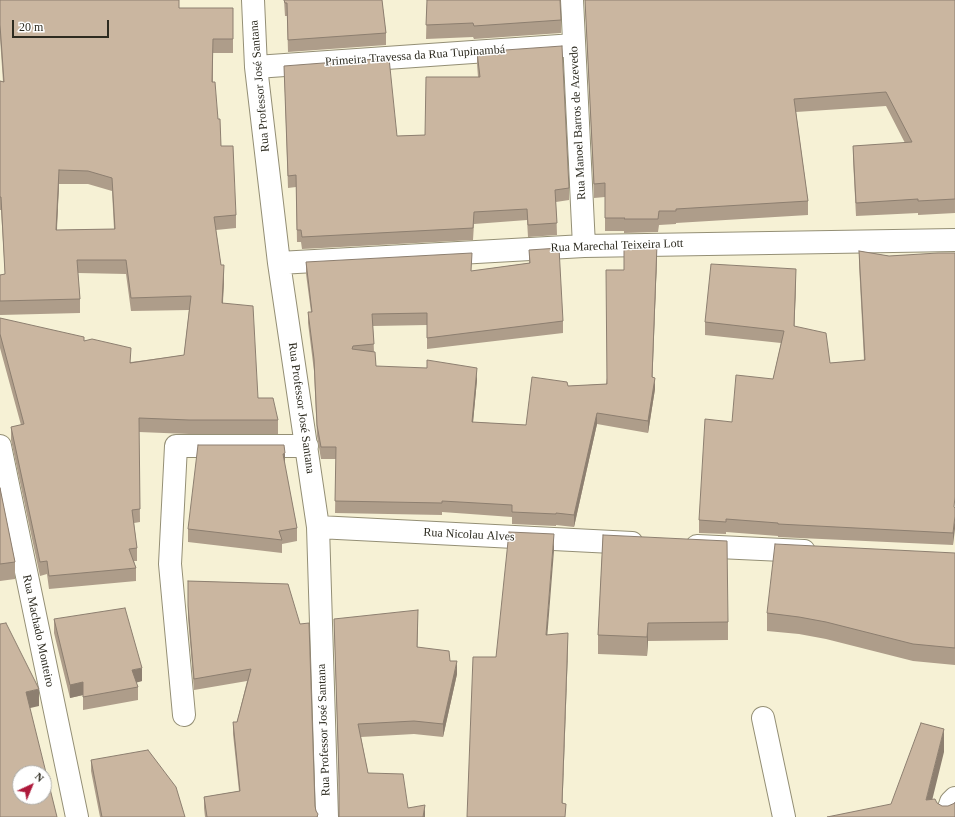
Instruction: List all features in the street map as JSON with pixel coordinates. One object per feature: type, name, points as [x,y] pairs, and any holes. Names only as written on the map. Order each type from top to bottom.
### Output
[{"type":"street","name":"Rua Professor José Santana","points":[[253,0],[256,67],[279,263],[318,527],[327,817]]},
{"type":"street","name":"Rua Manoel Barros de Azevedo","points":[[572,0],[584,246]]},
{"type":"street","name":"Primeira Travessa da Rua Tupinambá","points":[[256,67],[574,45]]},
{"type":"street","name":"Rua Marechal Teixeira Lott","points":[[279,263],[584,246],[955,240]]},
{"type":"street","name":"Rua Machado Monteiro","points":[[0,446],[77,817]]},
{"type":"street","points":[[184,715],[170,564],[176,446],[307,446]]},
{"type":"street","name":"Rua Nicolau Alves","points":[[318,527],[652,544]]},
{"type":"street","points":[[676,545],[820,552]]},
{"type":"street","points":[[763,718],[784,817]]},
{"type":"street","points":[[946,817],[951,802],[955,798]]},
{"type":"building","points":[[0,0],[179,0],[179,8],[233,8],[233,39],[213,39],[212,82],[215,82],[218,119],[220,119],[221,146],[233,146],[236,215],[214,217],[221,265],[224,265],[222,303],[253,306],[258,398],[273,398],[278,420],[189,420],[139,418],[140,509],[132,510],[137,548],[129,549],[136,568],[49,576],[47,561],[40,562],[11,427],[24,424],[0,334],[0,318],[84,337],[84,341],[92,339],[131,348],[130,363],[184,355],[191,296],[131,298],[126,260],[77,260],[80,299],[0,301],[0,275],[5,274],[0,197],[0,81],[4,82],[0,25]],"holes":[[[59,170],[88,171],[112,178],[115,229],[56,230]]]},
{"type":"building","points":[[284,0],[382,0],[386,33],[288,40],[287,3],[285,3]]},
{"type":"building","points":[[427,0],[560,0],[561,20],[474,26],[473,23],[426,25]]},
{"type":"building","points":[[585,0],[955,0],[955,199],[918,201],[918,199],[856,203],[853,146],[912,142],[886,92],[794,99],[808,201],[659,211],[658,219],[605,218],[605,183],[594,184]]},
{"type":"building","points":[[562,46],[569,188],[555,190],[557,223],[528,225],[527,209],[474,212],[473,228],[302,237],[301,230],[297,230],[296,175],[288,176],[284,66],[389,58],[397,136],[425,135],[426,77],[480,77],[477,52]]},
{"type":"building","points":[[657,245],[652,377],[655,378],[648,421],[597,413],[574,515],[512,512],[512,505],[442,501],[442,503],[335,501],[336,447],[321,447],[317,425],[314,359],[308,312],[312,312],[306,262],[472,253],[471,271],[530,263],[529,250],[559,248],[563,321],[427,338],[427,313],[372,314],[374,344],[353,346],[352,349],[375,352],[376,366],[427,368],[427,360],[477,368],[472,422],[526,425],[532,377],[567,382],[568,386],[607,384],[606,270],[624,270],[624,246]]},
{"type":"building","points":[[859,251],[889,256],[955,253],[955,516],[953,533],[778,524],[726,519],[726,522],[699,520],[705,419],[732,422],[736,375],[773,379],[784,331],[705,322],[711,264],[796,269],[794,326],[826,333],[830,363],[865,360]]},
{"type":"building","points":[[198,445],[284,445],[285,453],[283,454],[297,528],[279,531],[282,540],[188,529]]},
{"type":"building","points":[[0,488],[15,562],[0,564]]},
{"type":"building","points":[[509,532],[554,534],[546,635],[568,633],[562,803],[566,804],[565,817],[467,817],[473,657],[496,657]]},
{"type":"building","points":[[603,535],[727,541],[728,622],[648,623],[647,637],[598,635]]},
{"type":"building","points":[[775,544],[955,553],[955,648],[913,644],[826,622],[767,613]]},
{"type":"building","points":[[188,581],[288,584],[300,624],[309,623],[315,806],[318,814],[317,817],[207,817],[204,797],[240,791],[233,722],[237,722],[251,669],[194,679],[188,606]]},
{"type":"building","points":[[125,608],[142,668],[132,670],[138,687],[83,697],[83,682],[70,685],[54,619]]},
{"type":"building","points":[[418,610],[417,647],[449,651],[450,661],[457,661],[443,724],[414,721],[358,724],[368,773],[403,774],[408,808],[425,805],[423,817],[339,817],[334,619]]},
{"type":"building","points":[[6,623],[39,689],[26,692],[44,765],[12,765],[12,805],[52,805],[52,797],[57,817],[0,817],[0,624]]},
{"type":"building","points":[[921,723],[944,729],[926,800],[935,799],[937,803],[942,806],[948,806],[955,803],[955,817],[827,817],[891,804]]},
{"type":"building","points":[[148,750],[176,787],[185,817],[102,817],[91,760]]}]
